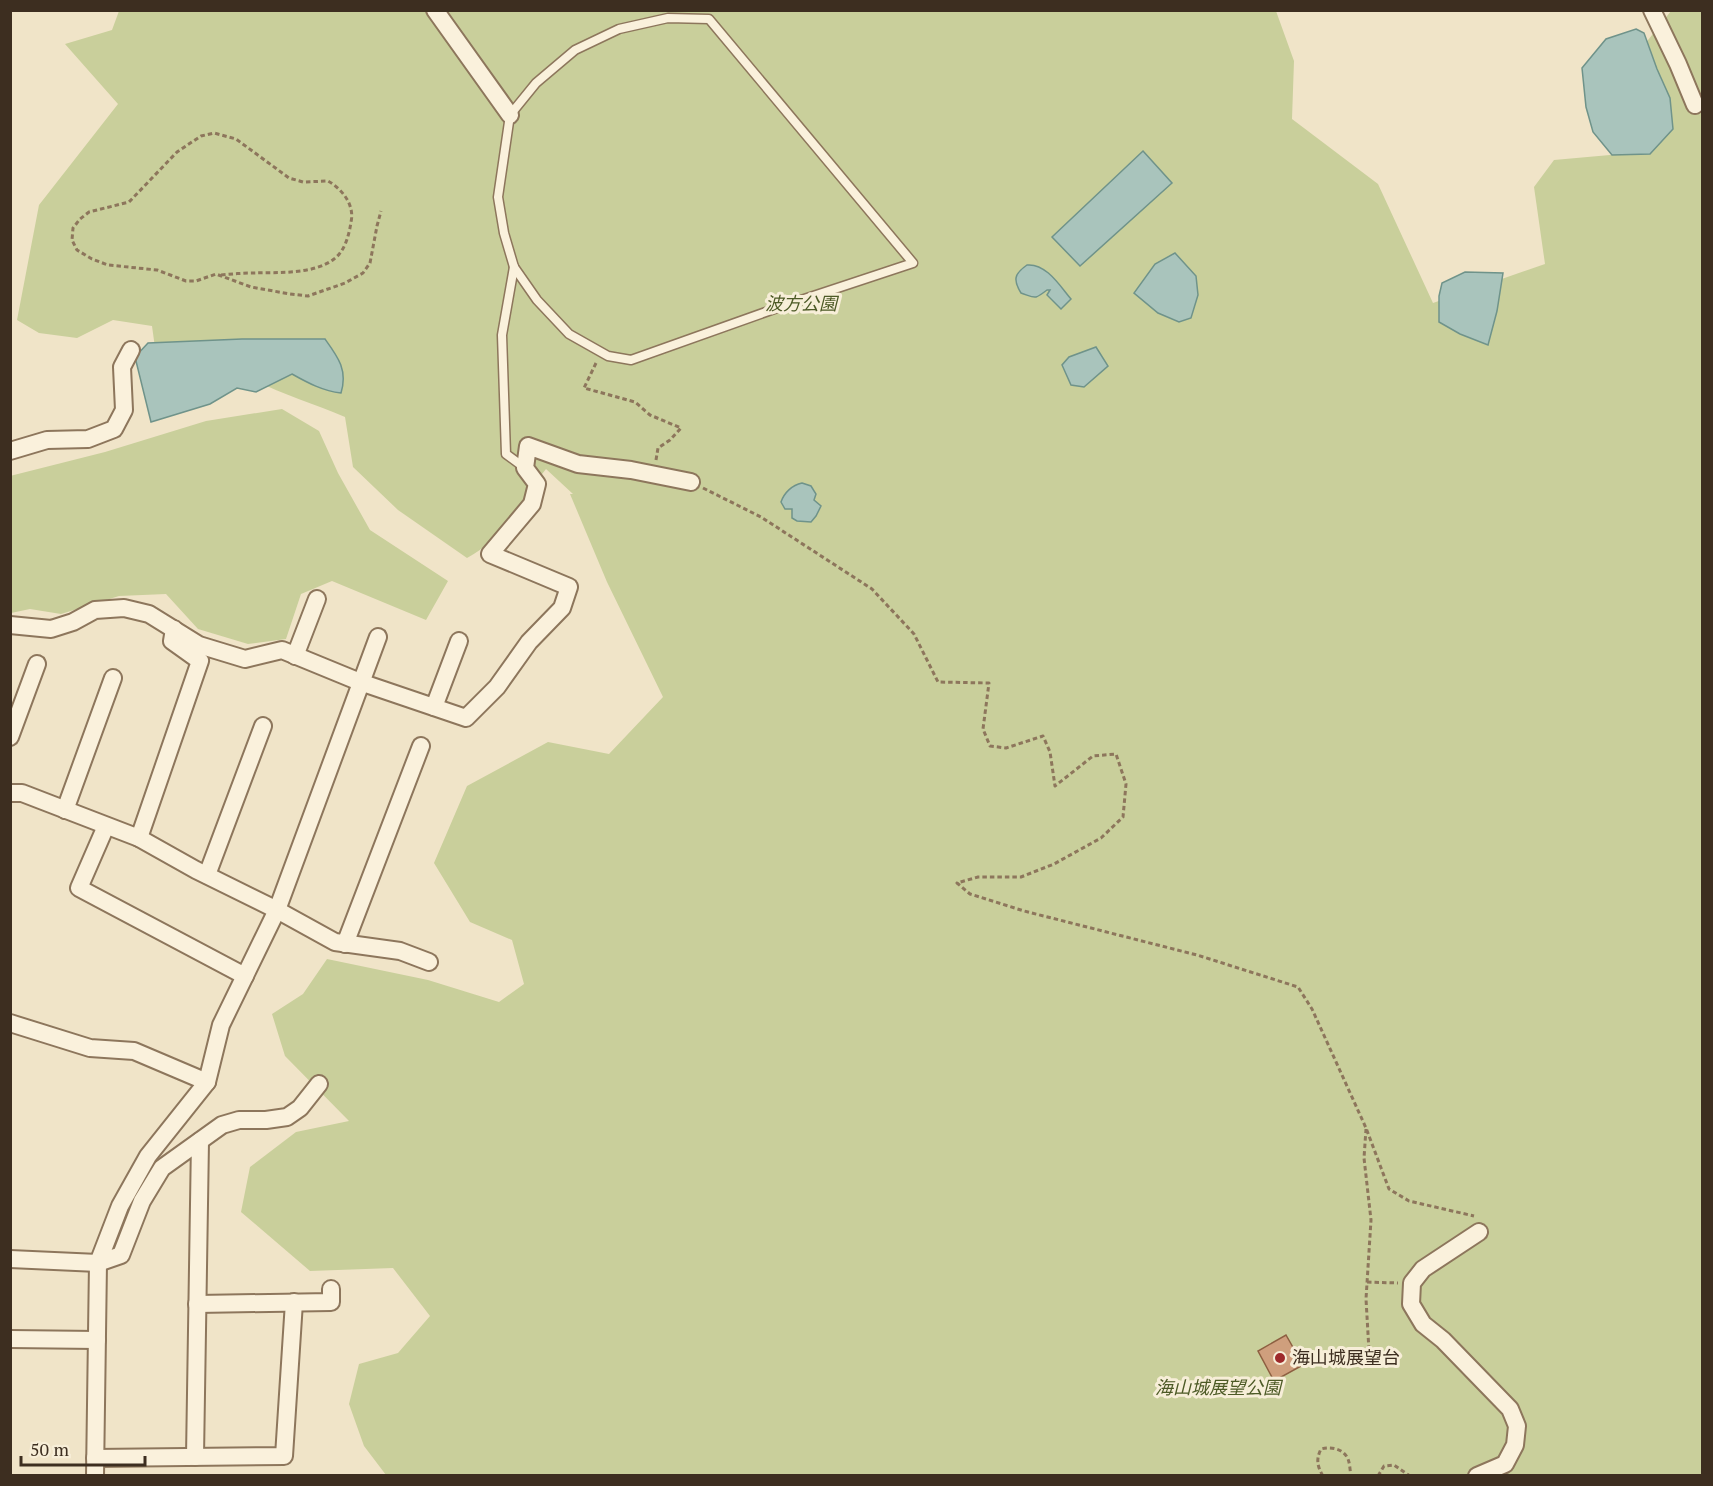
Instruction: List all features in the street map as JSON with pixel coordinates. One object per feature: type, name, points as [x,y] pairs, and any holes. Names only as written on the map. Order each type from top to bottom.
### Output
[{"type":"street","points":[[435,10],[510,115]]},
{"type":"street","points":[[1652,10],[1695,105]]},
{"type":"street","points":[[10,451],[47,440],[88,439],[114,429],[124,411],[122,367],[131,350]]},
{"type":"street","points":[[10,625],[51,629],[73,622],[95,610],[124,608],[149,614],[199,645],[245,659],[282,650],[360,682],[466,718],[497,687],[529,642],[562,608],[569,587],[490,554],[532,504],[537,484],[525,468],[528,446],[578,464],[691,482]]},
{"type":"street","points":[[295,656],[317,599]]},
{"type":"street","points":[[139,838],[200,661],[172,640],[174,629]]},
{"type":"street","points":[[95,1476],[98,1263],[120,1206],[148,1156],[207,1082],[221,1025],[277,910],[378,637]]},
{"type":"street","points":[[434,707],[459,641]]},
{"type":"street","points":[[10,737],[37,664]]},
{"type":"street","points":[[65,810],[113,678]]},
{"type":"street","points":[[207,875],[263,726]]},
{"type":"street","points":[[345,944],[421,746]]},
{"type":"street","points":[[10,793],[22,794],[139,838],[335,942],[400,951],[429,962]]},
{"type":"street","points":[[106,826],[79,888],[245,976]]},
{"type":"street","points":[[10,1023],[90,1048],[134,1052],[207,1082]]},
{"type":"street","points":[[10,1259],[98,1263],[121,1256],[142,1201],[162,1168],[222,1125],[239,1120],[287,1117],[300,1108],[319,1084]]},
{"type":"street","points":[[195,1457],[200,1141]]},
{"type":"street","points":[[1477,1476],[1505,1464],[1515,1445],[1517,1426],[1510,1408],[1443,1340],[1423,1324],[1412,1304],[1412,1283],[1423,1269],[1479,1232]]},
{"type":"street","points":[[197,1304],[331,1302],[332,1289]]},
{"type":"street","points":[[95,1458],[284,1456],[294,1302]]},
{"type":"street","points":[[10,1340],[97,1341]]},
{"type":"lane","points":[[668,18],[709,19],[912,263],[631,360],[608,356],[569,334],[537,300],[514,267],[504,233],[498,197],[510,115],[536,83],[575,50],[619,29],[668,18]]},
{"type":"lane","points":[[514,267],[502,335],[506,454],[525,468]]},
{"type":"path","points":[[221,275],[292,272],[317,267],[334,259],[344,247],[352,219],[350,204],[343,192],[328,181],[303,182],[289,178],[236,139],[214,133],[201,136],[177,152],[129,202],[89,212],[74,228],[72,240],[77,249],[92,259],[108,265],[157,270],[186,281],[196,281],[216,274],[251,287],[308,296],[345,283],[363,273],[370,263],[381,211]]},
{"type":"path","points":[[596,362],[584,388],[635,402],[650,415],[681,428],[670,441],[658,448],[652,474]]},
{"type":"path","points":[[691,482],[761,517],[872,589],[914,634],[938,682],[988,683],[983,729],[990,746],[1006,748],[1043,735],[1050,752],[1054,786],[1093,756],[1116,754],[1126,784],[1123,817],[1101,838],[1054,864],[1021,877],[978,877],[957,883],[970,894],[1024,911],[1197,955],[1298,987],[1312,1009],[1366,1128],[1389,1189],[1409,1201],[1474,1216],[1479,1232]]},
{"type":"path","points":[[1329,1363],[1354,1364],[1369,1351],[1366,1299],[1371,1220],[1364,1158],[1366,1128]]},
{"type":"path","points":[[1367,1282],[1412,1283]]},
{"type":"path","points":[[1323,1476],[1318,1468],[1317,1456],[1321,1449],[1329,1446],[1340,1450],[1348,1457],[1351,1476]]},
{"type":"path","points":[[1378,1476],[1384,1466],[1394,1465],[1410,1476]]},
{"type":"green space","points":[[119,11],[1276,11],[1294,61],[1292,119],[1378,184],[1433,303],[1545,264],[1534,187],[1554,160],[1621,154],[1637,54],[1671,11],[1702,11],[1702,1475],[386,1475],[364,1446],[349,1404],[359,1364],[398,1353],[430,1316],[393,1268],[310,1271],[241,1212],[250,1167],[296,1132],[349,1121],[285,1056],[272,1014],[303,994],[327,959],[428,980],[499,1002],[524,984],[512,940],[470,922],[434,863],[467,786],[548,742],[609,754],[663,697],[607,582],[570,494],[573,494],[546,469],[511,518],[480,550],[467,558],[398,510],[353,467],[345,417],[249,377],[164,413],[152,326],[113,320],[77,338],[39,333],[17,320],[39,205],[118,104],[65,44],[112,30]]},
{"type":"green space","points":[[282,409],[319,431],[338,473],[370,530],[448,581],[426,620],[332,581],[301,594],[286,639],[248,644],[198,629],[166,594],[119,596],[61,614],[30,609],[11,613],[10,476],[105,452],[206,421]]},
{"type":"water","points":[[1636,29],[1644,33],[1670,98],[1673,129],[1650,154],[1612,155],[1593,132],[1586,107],[1582,68],[1606,39]]},
{"type":"water","points":[[1143,151],[1172,183],[1080,266],[1052,237]]},
{"type":"water","points":[[1175,253],[1196,276],[1198,295],[1191,318],[1179,322],[1158,313],[1134,293],[1155,264]]},
{"type":"water","points":[[1027,265],[1034,265],[1046,271],[1071,299],[1061,309],[1047,295],[1050,290],[1035,297],[1021,293],[1016,278],[1019,271]]},
{"type":"water","points":[[1465,272],[1503,273],[1497,311],[1488,345],[1460,334],[1439,322],[1439,296],[1442,283]]},
{"type":"water","points":[[242,339],[325,339],[340,364],[343,377],[341,393],[322,388],[292,374],[256,392],[237,388],[210,404],[151,422],[135,357],[148,343]]},
{"type":"water","points":[[1096,347],[1108,366],[1084,387],[1071,385],[1062,365],[1069,357]]},
{"type":"water","points":[[802,483],[811,486],[816,494],[814,500],[821,506],[811,522],[797,521],[792,518],[792,509],[785,509],[781,502],[789,490]]},
{"type":"building","name":"海山城展望台","points":[[1286,1335],[1303,1365],[1274,1381],[1258,1351]]},
{"type":"place","name":"海山城展望台","points":[[1280,1358]]},
{"type":"park label","name":"波方公園","points":[[801,304]]},
{"type":"park label","name":"海山城展望公園","points":[[1218,1388]]}]
